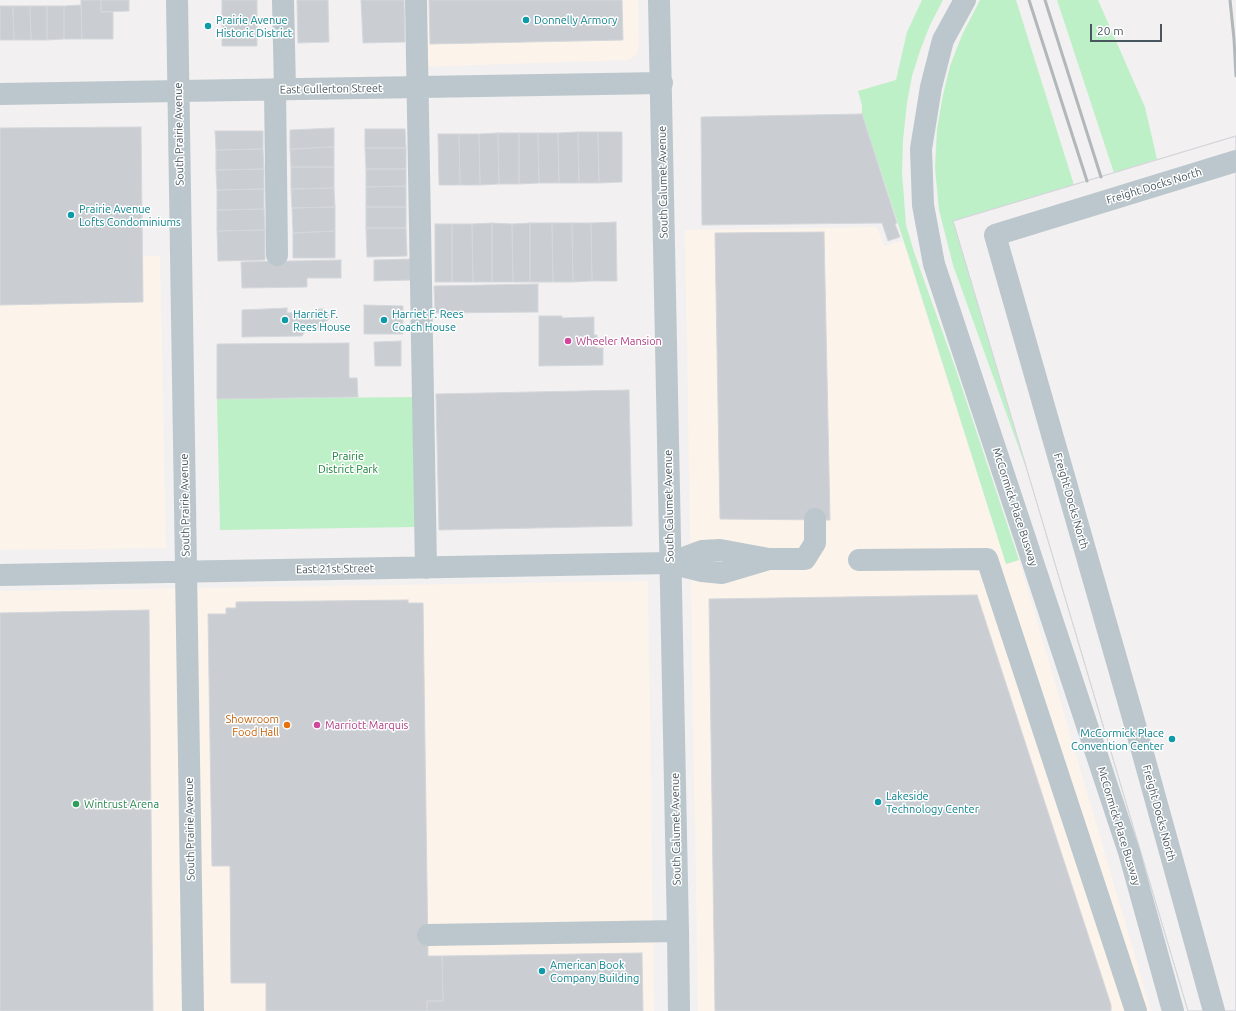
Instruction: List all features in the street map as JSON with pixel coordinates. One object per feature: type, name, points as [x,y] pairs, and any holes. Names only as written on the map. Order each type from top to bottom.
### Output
[{"type":"street","name":"South Prairie Avenue","points":[[177,0],[193,1011]]},
{"type":"street","points":[[277,255],[283,0]]},
{"type":"street","points":[[416,0],[426,568]]},
{"type":"street","name":"South Calumet Avenue","points":[[659,0],[662,83],[679,1011]]},
{"type":"street","name":"McCormick Place Busway","points":[[965,0],[943,40],[931,87],[921,149],[923,205],[934,264],[1129,852],[1173,1011]]},
{"type":"street","name":"East Cullerton Street","points":[[0,94],[662,83]]},
{"type":"street","name":"Freight Docks North","points":[[1214,1011],[1132,714],[995,235],[1236,161]]},
{"type":"street","name":"East 21st Street","points":[[0,576],[670,563],[702,551],[720,550],[769,559],[805,559],[815,543],[815,519]]},
{"type":"street","points":[[859,560],[987,559],[1136,1011]]},
{"type":"street","points":[[428,935],[678,931]]},
{"type":"shaded area","points":[[416,0],[638,0],[639,47],[636,55],[628,60],[417,67]]},
{"type":"shaded area","points":[[877,227],[884,246],[903,241],[1006,564],[1019,560],[1151,1011],[698,1011],[685,230]]},
{"type":"shaded area","points":[[160,256],[166,548],[0,550],[0,258]]},
{"type":"shaded area","points":[[648,581],[654,1011],[0,1011],[0,591]]},
{"type":"green space","points":[[922,0],[943,0],[930,25],[920,51],[912,76],[907,103],[903,140],[902,172],[906,225],[1019,560],[1006,564],[862,114],[862,105],[858,91],[896,80],[907,32]]},
{"type":"green space","points":[[980,0],[1016,0],[1074,185],[953,221],[1026,468],[953,265],[939,210],[935,168],[937,129],[943,95],[950,66],[962,35]]},
{"type":"green space","points":[[1057,0],[1098,0],[1145,107],[1157,159],[1114,173]]},
{"type":"green space","name":"Prairie District Park","points":[[414,397],[415,527],[220,530],[217,399]]},
{"type":"building","points":[[81,0],[101,0],[101,12],[113,12],[113,39],[82,39]]},
{"type":"building","points":[[101,0],[129,0],[129,11],[101,12]]},
{"type":"building","points":[[222,0],[257,0],[257,46],[222,46]]},
{"type":"building","points":[[297,0],[328,0],[329,42],[298,43]]},
{"type":"building","points":[[361,0],[404,0],[405,42],[363,43]]},
{"type":"building","name":"Donnelly Armory","points":[[429,0],[622,0],[623,40],[430,44]]},
{"type":"building","points":[[81,5],[82,39],[64,39],[64,6]]},
{"type":"building","points":[[0,6],[13,6],[14,40],[0,40]]},
{"type":"building","points":[[13,6],[30,6],[31,40],[14,40]]},
{"type":"building","points":[[30,6],[47,6],[47,40],[31,40]]},
{"type":"building","points":[[47,6],[64,6],[64,39],[47,40]]},
{"type":"building","points":[[862,114],[897,223],[895,224],[900,237],[888,241],[882,223],[702,225],[701,117]]},
{"type":"building","name":"Prairie Avenue Lofts Condominiums","points":[[141,127],[143,302],[0,305],[0,128]]},
{"type":"building","points":[[334,128],[334,147],[290,149],[290,130]]},
{"type":"building","points":[[365,129],[405,129],[406,148],[365,148]]},
{"type":"building","points":[[215,131],[263,131],[263,149],[216,150]]},
{"type":"building","points":[[578,132],[579,183],[559,183],[558,133]]},
{"type":"building","points":[[578,132],[598,132],[599,183],[579,183]]},
{"type":"building","points":[[598,132],[622,132],[622,182],[599,183]]},
{"type":"building","points":[[498,133],[499,184],[480,185],[479,134]]},
{"type":"building","points":[[498,133],[519,133],[519,184],[499,184]]},
{"type":"building","points":[[519,133],[538,133],[539,183],[519,184]]},
{"type":"building","points":[[538,133],[558,133],[559,183],[539,183]]},
{"type":"building","points":[[438,134],[459,134],[460,185],[439,185]]},
{"type":"building","points":[[459,134],[479,134],[480,185],[460,185]]},
{"type":"building","name":"McCormick Place Convention Center","points":[[1236,136],[1236,1011],[1188,1011],[953,221]]},
{"type":"building","name":"McCormick Place Convention Center","points":[[1236,136],[1236,1011],[1188,1011],[953,221]]},
{"type":"building","points":[[334,147],[334,167],[291,167],[290,149]]},
{"type":"building","points":[[365,148],[406,148],[406,169],[366,169]]},
{"type":"building","points":[[263,149],[264,169],[216,170],[216,150]]},
{"type":"building","points":[[291,167],[334,167],[334,188],[291,189]]},
{"type":"building","points":[[264,169],[264,189],[217,190],[216,170]]},
{"type":"building","points":[[366,169],[406,169],[406,186],[366,187]]},
{"type":"building","points":[[406,186],[406,207],[366,207],[366,187]]},
{"type":"building","points":[[334,188],[335,207],[292,208],[291,189]]},
{"type":"building","points":[[264,189],[264,209],[217,210],[217,190]]},
{"type":"building","points":[[335,207],[335,231],[293,233],[292,208]]},
{"type":"building","points":[[366,207],[406,207],[406,228],[366,228]]},
{"type":"building","points":[[264,209],[265,230],[217,231],[217,210]]},
{"type":"building","points":[[616,222],[617,281],[592,281],[591,223]]},
{"type":"building","points":[[492,223],[492,282],[473,282],[472,224]]},
{"type":"building","points":[[492,223],[512,224],[513,282],[492,282]]},
{"type":"building","points":[[530,223],[530,282],[513,282],[512,224]]},
{"type":"building","points":[[530,223],[552,223],[553,282],[530,282]]},
{"type":"building","points":[[552,223],[572,223],[573,282],[553,282]]},
{"type":"building","points":[[572,223],[591,223],[592,281],[573,282]]},
{"type":"building","points":[[435,224],[452,224],[452,282],[435,282]]},
{"type":"building","points":[[452,224],[472,224],[473,282],[452,282]]},
{"type":"building","points":[[366,228],[406,228],[407,256],[367,257]]},
{"type":"building","points":[[265,230],[265,260],[218,261],[217,231]]},
{"type":"building","points":[[335,231],[335,258],[293,258],[293,233]]},
{"type":"building","points":[[824,232],[830,520],[720,519],[715,233]]},
{"type":"building","points":[[412,259],[412,280],[374,281],[374,260]]},
{"type":"building","points":[[341,260],[341,278],[307,278],[307,287],[242,288],[241,262]]},
{"type":"building","points":[[538,284],[538,312],[435,313],[434,286]]},
{"type":"building","name":"Harriet F. Rees Coach House","points":[[364,305],[403,306],[403,334],[364,334]]},
{"type":"building","name":"Harriet F. Rees House","points":[[287,308],[287,313],[316,312],[318,309],[325,309],[330,318],[326,322],[326,330],[306,330],[302,336],[242,337],[242,310]]},
{"type":"building","name":"Wheeler Mansion","points":[[539,316],[562,316],[562,318],[594,317],[594,335],[597,335],[597,348],[603,348],[603,365],[539,366]]},
{"type":"building","points":[[401,341],[401,366],[375,366],[374,342]]},
{"type":"building","points":[[349,343],[349,378],[357,378],[358,397],[217,399],[217,344]]},
{"type":"building","points":[[629,390],[632,526],[439,530],[436,394]]},
{"type":"building","name":"Lakeside Technology Center","points":[[977,595],[1111,1005],[1111,1011],[715,1011],[709,599]]},
{"type":"building","name":"Marriott Marquis","points":[[408,600],[408,603],[423,603],[428,956],[442,956],[443,1001],[427,1001],[427,1011],[266,1011],[266,983],[231,983],[230,866],[212,866],[208,614],[226,614],[226,608],[236,608],[236,602]]},
{"type":"building","name":"Wintrust Arena","points":[[149,610],[153,1011],[0,1011],[0,613]]},
{"type":"building","name":"American Book Company Building","points":[[642,953],[643,1011],[427,1011],[427,1001],[443,1001],[442,956]]},
{"type":"railway","points":[[1029,0],[1087,181]]},
{"type":"railway","points":[[1045,0],[1101,177]]},
{"type":"railway","points":[[1230,0],[1236,76]]},
{"type":"place","name":"Donnelly Armory","points":[[526,20]]},
{"type":"place","name":"Prairie Avenue Historic District","points":[[208,26]]},
{"type":"place","name":"Prairie Avenue Lofts Condominiums","points":[[71,215]]},
{"type":"place","name":"Harriet F. Rees House","points":[[285,320]]},
{"type":"place","name":"Harriet F. Rees Coach House","points":[[384,320]]},
{"type":"place","name":"Wheeler Mansion","points":[[568,341]]},
{"type":"place","name":"Showroom Food Hall","points":[[287,725]]},
{"type":"place","name":"Marriott Marquis","points":[[317,725]]},
{"type":"place","name":"McCormick Place Convention Center","points":[[1172,739]]},
{"type":"place","name":"Lakeside Technology Center","points":[[878,802]]},
{"type":"place","name":"Wintrust Arena","points":[[76,804]]},
{"type":"place","name":"American Book Company Building","points":[[542,971]]}]
